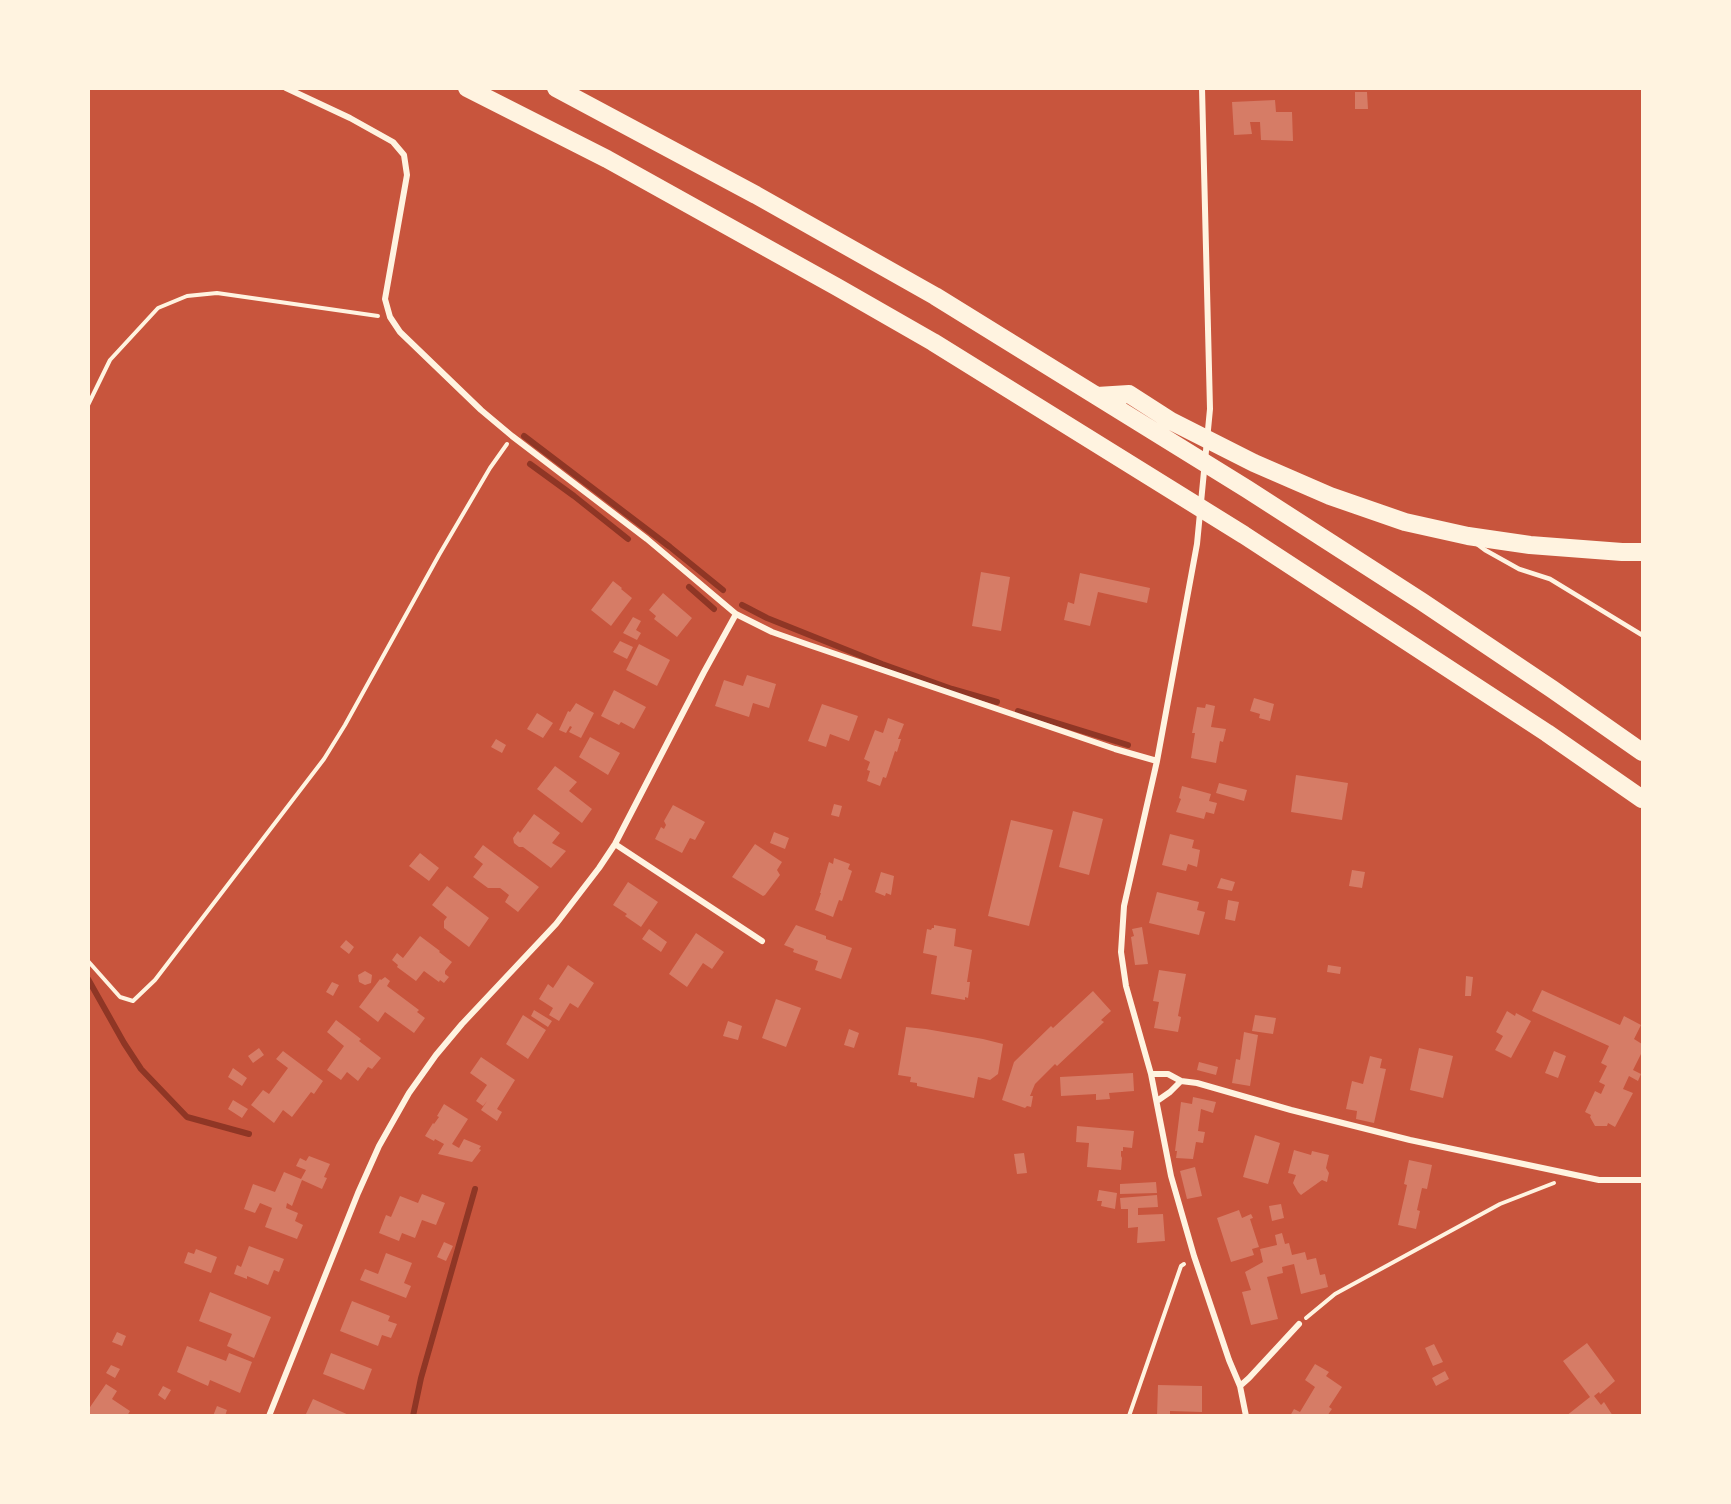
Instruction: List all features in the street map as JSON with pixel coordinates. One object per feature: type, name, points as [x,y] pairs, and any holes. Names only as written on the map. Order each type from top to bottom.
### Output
[{"type":"highway","points":[[466,88],[607,159],[933,342],[1244,535],[1642,799]]},
{"type":"highway","points":[[556,88],[756,195],[935,296],[1097,396],[1166,428],[1330,496],[1405,522],[1467,536],[1530,545],[1642,552]]},
{"type":"highway","points":[[1166,428],[1247,489],[1440,613],[1642,752]]},
{"type":"street","points":[[286,88],[350,118],[393,142],[404,155],[407,175],[385,299],[390,317],[400,332],[481,410],[647,539],[736,614],[772,632],[809,645],[1115,749],[1157,761]]},
{"type":"street","points":[[1202,88],[1210,409],[1197,544],[1157,761],[1124,906],[1121,952],[1126,986],[1151,1074],[1171,1176],[1194,1256],[1240,1386],[1246,1416]]},
{"type":"street","points":[[269,1416],[358,1193],[379,1146],[409,1093],[462,1024],[556,924],[615,844],[736,614]]},
{"type":"street","points":[[615,844],[762,941]]},
{"type":"street","points":[[1151,1074],[1168,1074],[1181,1081],[1197,1083],[1410,1140],[1599,1180],[1642,1180]]},
{"type":"street","points":[[1157,1101],[1181,1081]]},
{"type":"street","points":[[1240,1386],[1299,1324]]},
{"type":"lane","points":[[1467,536],[1485,550],[1519,570],[1550,579],[1642,634]]},
{"type":"path","points":[[88,405],[110,360],[158,308],[187,296],[217,293],[390,317]]},
{"type":"path","points":[[88,961],[120,998],[133,1000],[155,980],[324,759],[473,497],[512,436]]},
{"type":"path","points":[[1299,1324],[1335,1294],[1500,1204],[1576,1175]]},
{"type":"path","points":[[1129,1416],[1181,1266],[1194,1256]]},
{"type":"building","points":[[1355,92],[1367,92],[1368,109],[1355,109]]},
{"type":"building","points":[[1275,100],[1276,112],[1292,112],[1293,141],[1261,140],[1260,122],[1250,122],[1252,134],[1234,135],[1232,102]]},
{"type":"building","points":[[981,572],[1010,577],[1001,631],[972,626]]},
{"type":"building","points":[[1080,573],[1150,588],[1147,603],[1098,592],[1090,626],[1064,620],[1068,602],[1074,604]]},
{"type":"building","points":[[613,581],[632,598],[611,626],[591,610]]},
{"type":"building","points":[[663,593],[692,618],[677,637],[654,619],[656,616],[649,610]]},
{"type":"building","points":[[633,617],[641,621],[636,630],[641,633],[637,640],[623,633]]},
{"type":"building","points":[[620,641],[633,647],[627,659],[613,652]]},
{"type":"building","points":[[639,644],[670,660],[657,686],[626,670]]},
{"type":"building","points":[[747,675],[776,684],[769,708],[753,703],[749,717],[715,706],[724,680],[743,686]]},
{"type":"building","points":[[614,690],[646,707],[634,729],[601,716]]},
{"type":"building","points":[[1254,698],[1274,704],[1270,721],[1259,718],[1260,714],[1250,711]]},
{"type":"building","points":[[576,703],[594,713],[581,738],[569,732],[572,727],[570,726],[566,733],[559,730],[568,711],[570,712]]},
{"type":"building","points":[[822,704],[858,716],[849,741],[830,734],[826,747],[808,741]]},
{"type":"building","points":[[1206,704],[1215,706],[1211,727],[1226,729],[1223,742],[1220,741],[1216,763],[1191,758],[1195,733],[1192,733],[1197,707],[1205,708]]},
{"type":"building","points":[[537,713],[553,723],[543,738],[527,729]]},
{"type":"building","points":[[888,718],[904,724],[898,739],[901,739],[897,752],[895,751],[886,778],[883,777],[880,786],[867,781],[870,762],[864,759],[875,730],[883,733]]},
{"type":"building","points":[[590,737],[620,753],[608,775],[579,757]]},
{"type":"building","points":[[496,739],[506,745],[502,753],[491,747]]},
{"type":"building","points":[[555,766],[577,782],[569,791],[592,809],[582,823],[537,789]]},
{"type":"building","points":[[1296,775],[1348,783],[1342,820],[1291,812]]},
{"type":"building","points":[[1219,783],[1247,790],[1244,801],[1216,793]]},
{"type":"building","points":[[1182,786],[1211,794],[1209,801],[1217,803],[1214,814],[1206,812],[1204,819],[1176,812],[1181,799],[1179,798]]},
{"type":"building","points":[[834,804],[842,806],[839,817],[831,815]]},
{"type":"building","points":[[673,805],[705,822],[695,840],[690,838],[682,853],[655,839],[661,827],[664,829],[666,825],[664,821]]},
{"type":"building","points":[[1073,811],[1103,819],[1089,875],[1059,867]]},
{"type":"building","points":[[534,814],[560,833],[552,843],[566,851],[551,868],[514,843],[513,838],[518,831],[520,833]]},
{"type":"building","points":[[1011,820],[1053,830],[1029,926],[988,916]]},
{"type":"building","points":[[774,832],[789,838],[785,849],[770,843]]},
{"type":"building","points":[[1170,834],[1194,840],[1192,848],[1200,850],[1197,867],[1188,864],[1186,871],[1162,865]]},
{"type":"building","points":[[755,844],[782,862],[777,870],[780,875],[763,896],[732,877]]},
{"type":"building","points":[[483,845],[539,887],[518,912],[505,902],[509,895],[500,888],[488,888],[473,877],[483,864],[474,857]]},
{"type":"building","points":[[420,853],[439,868],[429,881],[409,866]]},
{"type":"building","points":[[834,858],[850,864],[848,869],[852,871],[842,901],[839,900],[833,917],[815,910],[829,862],[833,864]]},
{"type":"building","points":[[1352,870],[1365,872],[1362,888],[1349,886]]},
{"type":"building","points":[[881,872],[894,876],[891,895],[886,893],[885,896],[875,892]]},
{"type":"building","points":[[1221,878],[1235,882],[1232,891],[1217,888]]},
{"type":"building","points":[[628,882],[658,902],[641,927],[613,905]]},
{"type":"building","points":[[447,886],[489,918],[469,947],[444,928],[444,921],[447,917],[432,905]]},
{"type":"building","points":[[1157,892],[1199,902],[1197,910],[1205,912],[1199,935],[1149,923]]},
{"type":"building","points":[[1228,900],[1239,902],[1235,921],[1225,919]]},
{"type":"building","points":[[796,925],[852,948],[841,979],[815,970],[818,961],[793,952],[794,949],[784,945]]},
{"type":"building","points":[[934,925],[956,929],[954,946],[972,950],[967,982],[970,982],[968,998],[965,997],[965,1000],[931,994],[937,956],[923,953],[927,929],[931,930]]},
{"type":"building","points":[[1142,927],[1148,964],[1135,965],[1132,929]]},
{"type":"building","points":[[649,929],[667,942],[661,952],[642,939]]},
{"type":"building","points":[[696,933],[724,952],[712,969],[703,963],[687,987],[669,974]]},
{"type":"building","points":[[420,936],[452,962],[445,971],[449,977],[444,983],[424,971],[416,981],[397,967],[398,965],[392,960],[397,953],[403,958]]},
{"type":"building","points":[[346,940],[354,947],[349,954],[340,947]]},
{"type":"building","points":[[568,965],[594,983],[578,1008],[570,1003],[559,1021],[549,1015],[553,1008],[539,999],[548,984],[553,988]]},
{"type":"building","points":[[1328,965],[1341,967],[1340,974],[1327,972]]},
{"type":"building","points":[[1159,970],[1186,974],[1178,1016],[1181,1017],[1178,1032],[1154,1028],[1159,1002],[1153,1001]]},
{"type":"building","points":[[365,971],[372,975],[371,983],[365,985],[359,982],[358,975]]},
{"type":"building","points":[[1466,976],[1473,977],[1471,996],[1465,996]]},
{"type":"building","points":[[385,977],[390,981],[387,986],[419,1010],[417,1012],[425,1018],[414,1033],[385,1012],[378,1022],[359,1007],[380,979]]},
{"type":"building","points":[[332,982],[339,985],[333,996],[326,992]]},
{"type":"building","points":[[1542,990],[1620,1025],[1624,1016],[1641,1025],[1634,1039],[1642,1044],[1642,1054],[1633,1070],[1641,1074],[1638,1081],[1629,1076],[1623,1089],[1633,1093],[1615,1127],[1608,1123],[1607,1126],[1595,1126],[1591,1115],[1585,1112],[1595,1091],[1601,1094],[1605,1085],[1599,1082],[1607,1066],[1601,1063],[1609,1046],[1532,1011]]},
{"type":"building","points":[[1093,991],[1111,1011],[1101,1020],[1104,1022],[1035,1084],[1030,1096],[1033,1096],[1031,1107],[1025,1108],[1002,1100],[1014,1062],[1051,1026],[1053,1028]]},
{"type":"building","points":[[776,999],[801,1008],[786,1047],[762,1038]]},
{"type":"building","points":[[534,1010],[552,1021],[548,1027],[531,1016]]},
{"type":"building","points":[[1507,1011],[1531,1021],[1511,1058],[1495,1050],[1503,1036],[1496,1032]]},
{"type":"building","points":[[523,1015],[546,1030],[528,1059],[506,1044]]},
{"type":"building","points":[[1255,1015],[1276,1018],[1273,1034],[1252,1031]]},
{"type":"building","points":[[336,1020],[381,1058],[372,1069],[368,1067],[358,1081],[347,1072],[341,1080],[327,1070],[344,1046],[327,1032]]},
{"type":"building","points":[[728,1021],[742,1026],[738,1040],[723,1036]]},
{"type":"building","points":[[906,1027],[1003,1044],[998,1074],[990,1080],[978,1077],[974,1098],[917,1086],[917,1083],[910,1082],[911,1077],[898,1075]]},
{"type":"building","points":[[849,1029],[859,1033],[854,1048],[844,1045]]},
{"type":"building","points":[[1244,1032],[1258,1035],[1250,1086],[1232,1083],[1236,1059],[1240,1060]]},
{"type":"building","points":[[259,1048],[264,1055],[253,1063],[248,1056]]},
{"type":"building","points":[[1419,1048],[1453,1056],[1443,1098],[1410,1090]]},
{"type":"building","points":[[283,1051],[323,1081],[314,1094],[311,1092],[292,1117],[283,1110],[274,1123],[251,1105],[263,1090],[269,1094],[288,1068],[276,1059]]},
{"type":"building","points":[[1554,1051],[1566,1056],[1558,1078],[1545,1073]]},
{"type":"building","points":[[1370,1056],[1382,1059],[1380,1068],[1386,1069],[1374,1123],[1356,1119],[1357,1111],[1346,1109],[1352,1081],[1363,1084]]},
{"type":"building","points":[[481,1057],[515,1080],[497,1109],[502,1112],[497,1121],[481,1110],[487,1101],[483,1106],[476,1101],[487,1085],[470,1073]]},
{"type":"building","points":[[1199,1062],[1218,1067],[1216,1075],[1197,1070]]},
{"type":"building","points":[[233,1068],[247,1078],[242,1086],[228,1077]]},
{"type":"building","points":[[1133,1073],[1134,1091],[1109,1093],[1110,1099],[1096,1100],[1096,1094],[1061,1096],[1060,1077]]},
{"type":"building","points":[[1193,1097],[1216,1102],[1213,1113],[1201,1109],[1198,1131],[1205,1132],[1203,1143],[1196,1142],[1193,1159],[1176,1158],[1181,1102],[1192,1104]]},
{"type":"building","points":[[233,1100],[248,1109],[242,1118],[228,1109]]},
{"type":"building","points":[[444,1104],[468,1119],[452,1144],[459,1148],[464,1139],[481,1146],[479,1149],[481,1150],[472,1162],[438,1154],[444,1144],[425,1136],[439,1117],[437,1116]]},
{"type":"building","points":[[1077,1126],[1134,1131],[1132,1148],[1123,1147],[1121,1151],[1121,1170],[1087,1167],[1089,1143],[1076,1142]]},
{"type":"building","points":[[1255,1135],[1280,1143],[1268,1184],[1243,1177]]},
{"type":"building","points":[[1294,1150],[1311,1155],[1312,1151],[1329,1155],[1326,1168],[1329,1173],[1327,1182],[1322,1180],[1301,1195],[1293,1183],[1296,1175],[1288,1173]]},
{"type":"building","points":[[1024,1153],[1027,1173],[1017,1174],[1014,1154]]},
{"type":"building","points":[[309,1156],[330,1164],[322,1189],[302,1180],[292,1206],[287,1203],[286,1208],[298,1213],[295,1221],[303,1225],[297,1239],[265,1227],[272,1208],[260,1203],[255,1213],[244,1209],[253,1184],[275,1192],[284,1172],[301,1179],[306,1170],[296,1166],[300,1158],[306,1161]]},
{"type":"building","points":[[1409,1160],[1432,1165],[1427,1189],[1422,1188],[1416,1229],[1398,1225],[1407,1185],[1404,1184]]},
{"type":"building","points":[[1195,1167],[1202,1196],[1187,1199],[1180,1171]]},
{"type":"building","points":[[1156,1182],[1157,1193],[1120,1194],[1120,1184]]},
{"type":"building","points":[[1099,1190],[1117,1193],[1115,1209],[1101,1206],[1102,1201],[1097,1201]]},
{"type":"building","points":[[422,1194],[445,1203],[436,1225],[422,1220],[415,1238],[402,1233],[399,1241],[379,1233],[386,1215],[391,1217],[400,1196],[418,1203]]},
{"type":"building","points":[[1157,1195],[1158,1207],[1138,1208],[1138,1215],[1163,1214],[1165,1241],[1137,1243],[1138,1227],[1128,1228],[1128,1209],[1121,1209],[1120,1198]]},
{"type":"building","points":[[1281,1204],[1284,1218],[1272,1221],[1269,1206]]},
{"type":"building","points":[[1239,1210],[1242,1218],[1251,1214],[1253,1218],[1250,1219],[1259,1247],[1252,1249],[1254,1255],[1231,1262],[1217,1218]]},
{"type":"building","points":[[1282,1233],[1285,1244],[1289,1243],[1292,1255],[1305,1252],[1307,1260],[1316,1258],[1320,1275],[1325,1274],[1328,1287],[1301,1294],[1294,1264],[1282,1267],[1283,1273],[1267,1277],[1278,1319],[1251,1325],[1242,1292],[1251,1290],[1245,1272],[1263,1262],[1260,1249],[1277,1245],[1275,1235]]},
{"type":"building","points":[[444,1242],[453,1246],[446,1261],[437,1257]]},
{"type":"building","points":[[249,1246],[284,1259],[279,1272],[274,1270],[268,1285],[247,1276],[247,1279],[234,1274],[237,1265],[241,1267]]},
{"type":"building","points":[[196,1249],[217,1257],[211,1273],[184,1263],[188,1252],[194,1254]]},
{"type":"building","points":[[386,1253],[412,1263],[404,1283],[411,1286],[406,1298],[360,1280],[365,1269],[378,1274]]},
{"type":"building","points":[[210,1292],[271,1317],[254,1358],[227,1346],[232,1334],[199,1321]]},
{"type":"building","points":[[352,1301],[390,1316],[388,1321],[397,1324],[391,1338],[382,1335],[378,1346],[340,1331]]},
{"type":"building","points":[[117,1332],[126,1336],[122,1346],[112,1342]]},
{"type":"building","points":[[1587,1343],[1615,1381],[1600,1394],[1599,1392],[1594,1396],[1601,1405],[1604,1402],[1613,1416],[1566,1416],[1590,1397],[1563,1361]]},
{"type":"building","points":[[1434,1344],[1443,1362],[1433,1366],[1425,1348]]},
{"type":"building","points":[[187,1346],[226,1361],[229,1353],[252,1362],[240,1393],[210,1380],[208,1386],[177,1372]]},
{"type":"building","points":[[331,1353],[372,1369],[364,1390],[323,1374]]},
{"type":"building","points":[[1315,1364],[1329,1372],[1326,1376],[1342,1387],[1329,1407],[1332,1409],[1327,1416],[1290,1416],[1294,1409],[1300,1412],[1315,1387],[1305,1380]]},
{"type":"building","points":[[111,1365],[120,1369],[115,1378],[106,1373]]},
{"type":"building","points":[[1445,1371],[1449,1379],[1436,1386],[1432,1378]]},
{"type":"building","points":[[106,1384],[117,1391],[112,1399],[130,1411],[127,1416],[88,1416],[88,1410]]},
{"type":"building","points":[[1158,1385],[1202,1386],[1202,1412],[1170,1411],[1170,1416],[1157,1416]]},
{"type":"building","points":[[163,1386],[171,1390],[165,1400],[158,1395]]},
{"type":"building","points":[[313,1399],[351,1416],[305,1416]]},
{"type":"building","points":[[217,1406],[227,1410],[225,1416],[213,1416]]},
{"type":"waterway","points":[[524,436],[723,590]]},
{"type":"waterway","points":[[530,464],[628,539]]},
{"type":"waterway","points":[[689,587],[714,609]]},
{"type":"waterway","points":[[742,605],[767,618],[882,664],[997,702]]},
{"type":"waterway","points":[[1018,711],[1128,745]]},
{"type":"waterway","points":[[88,979],[141,1069],[187,1117],[249,1134]]},
{"type":"waterway","points":[[413,1416],[421,1378],[475,1189]]}]
